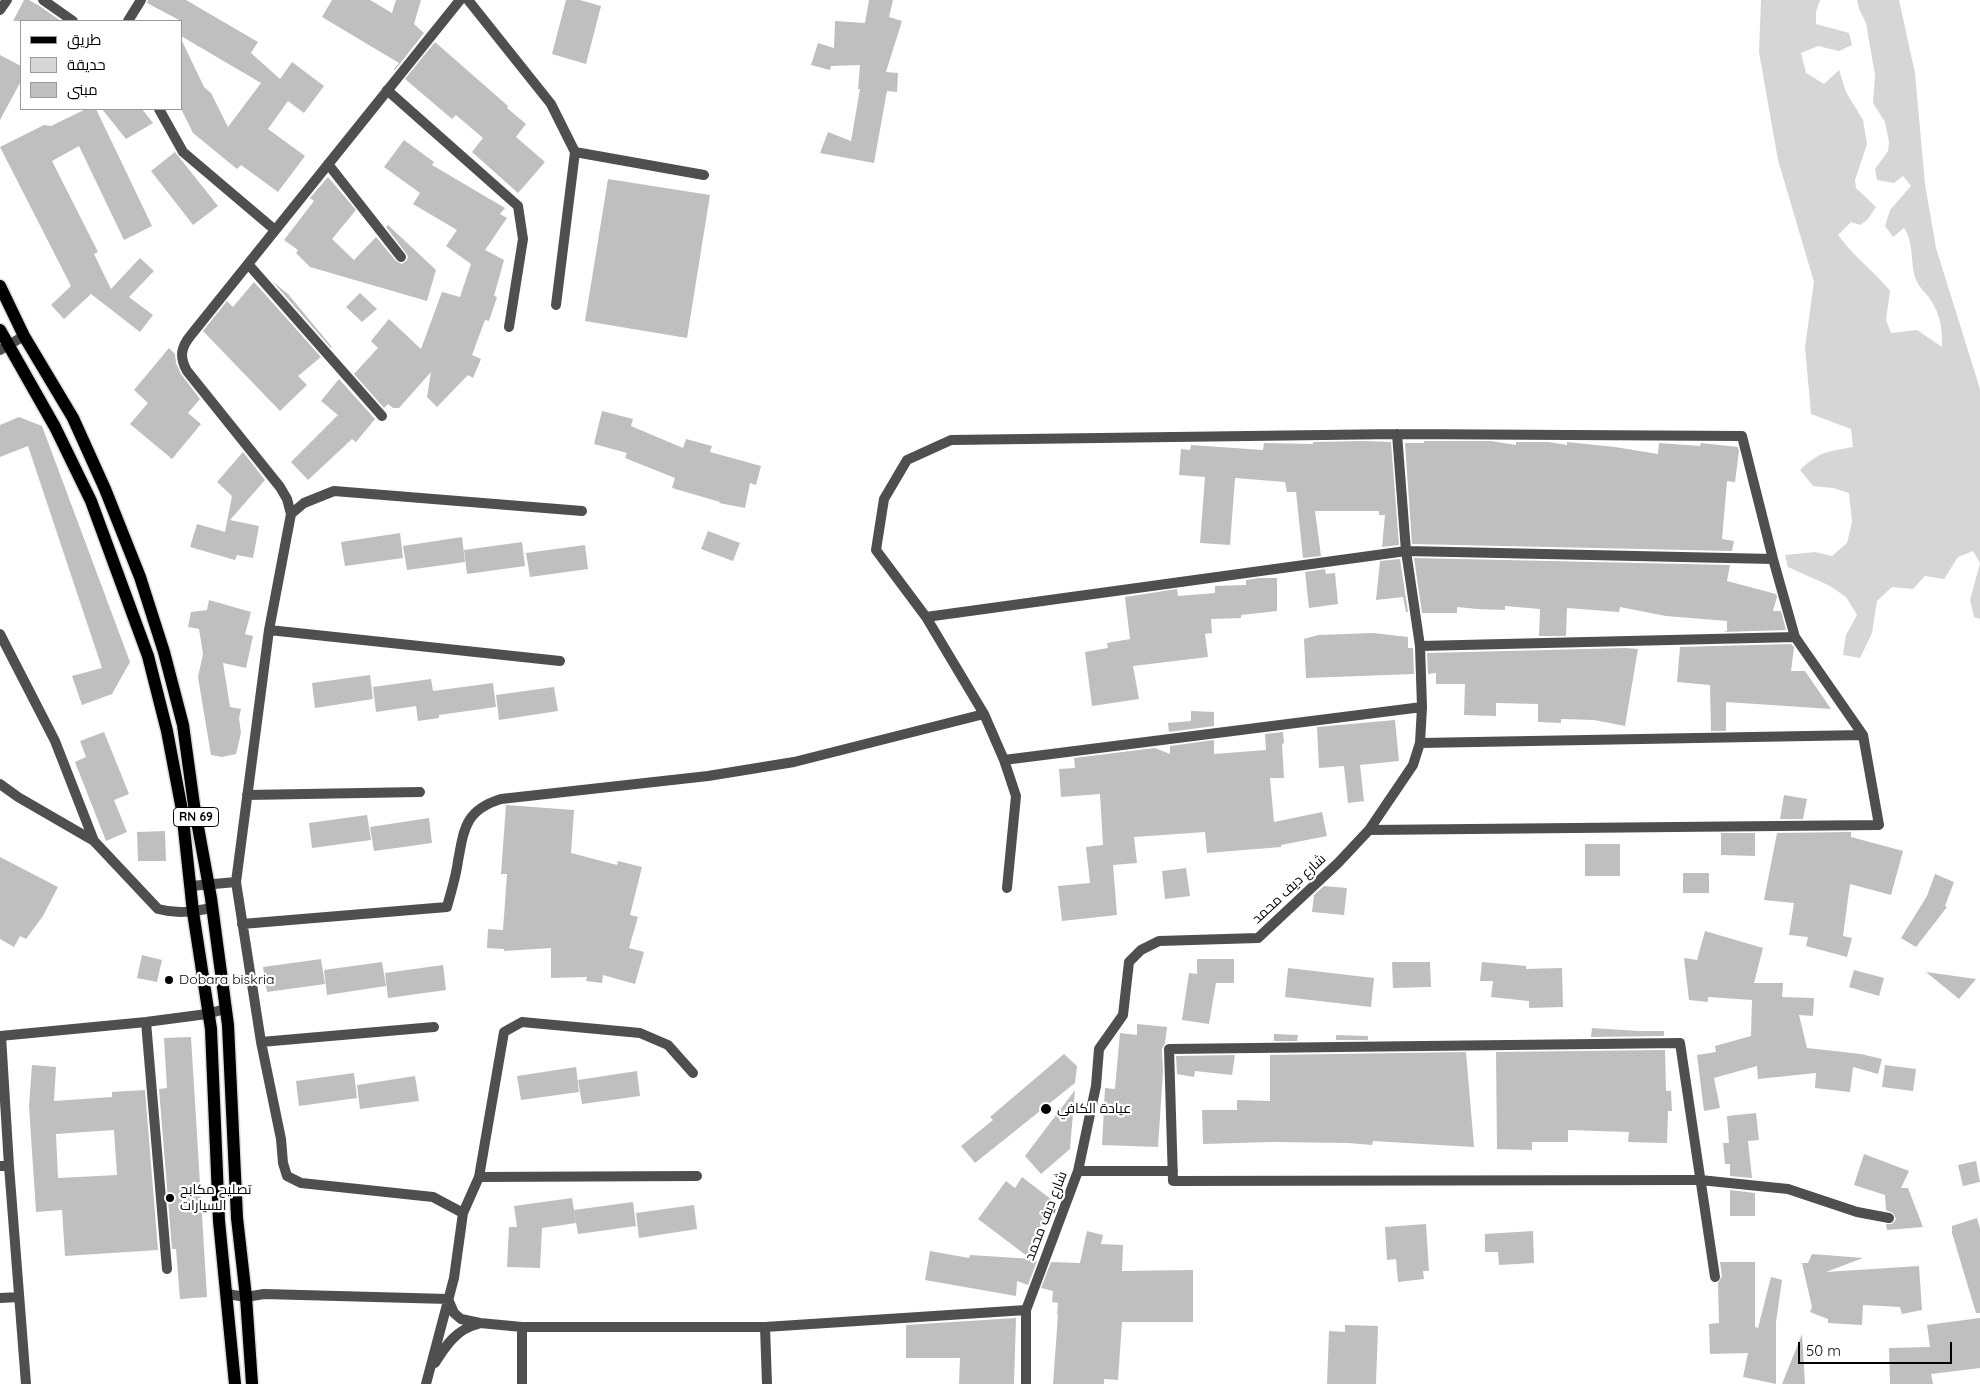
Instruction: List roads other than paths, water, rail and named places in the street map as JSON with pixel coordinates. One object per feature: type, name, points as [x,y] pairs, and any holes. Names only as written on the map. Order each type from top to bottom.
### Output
[{"type":"main road","name":"RN 69","points":[[0,286],[24,336],[73,418],[105,489],[140,577],[164,652],[183,725],[228,1025],[236,1218],[246,1297],[252,1384]]},
{"type":"main road","name":"RN 69","points":[[0,330],[4,347],[55,427],[91,501],[148,656],[167,731],[177,784],[191,886],[192,912],[198,939],[207,1014],[211,1029],[219,1222],[235,1384]]},
{"type":"street","points":[[0,10],[6,0]]},
{"type":"street","points":[[43,0],[72,20]]},
{"type":"street","points":[[129,20],[141,0]]},
{"type":"street","points":[[460,0],[184,344],[181,354],[183,363],[280,486],[291,514],[269,630],[236,882],[261,1042],[287,1176],[301,1182],[434,1197],[463,1213]]},
{"type":"street","points":[[468,0],[551,104],[575,152],[556,304]]},
{"type":"street","points":[[388,90],[518,206],[523,239],[508,327]]},
{"type":"street","points":[[160,110],[183,152],[275,230]]},
{"type":"street","points":[[575,152],[704,175]]},
{"type":"street","points":[[328,164],[401,257]]},
{"type":"street","points":[[248,264],[382,416]]},
{"type":"street","points":[[4,347],[24,336]]},
{"type":"street","points":[[1007,888],[1016,796],[1004,760],[984,714],[926,617],[876,550],[884,499],[907,460],[951,440],[1397,434],[1742,436],[1795,637],[1863,735],[1879,825],[1369,830]]},
{"type":"street","name":"شارع ديف محمد","points":[[1026,1310],[1078,1171],[1096,1086],[1099,1049],[1123,1015],[1129,962],[1140,950],[1159,941],[1258,938],[1338,863],[1369,830],[1413,765],[1420,743],[1422,707],[1420,646],[1406,551],[1397,434]]},
{"type":"street","points":[[291,514],[304,503],[334,491],[582,511]]},
{"type":"street","points":[[926,617],[1406,551],[1773,559]]},
{"type":"street","points":[[269,630],[560,661]]},
{"type":"street","points":[[0,634],[55,741],[94,840]]},
{"type":"street","points":[[1420,646],[1795,637]]},
{"type":"street","points":[[1004,760],[1422,707]]},
{"type":"street","points":[[242,924],[448,907],[462,838],[470,818],[485,804],[501,799],[708,776],[794,762],[984,714]]},
{"type":"street","points":[[1420,743],[1863,735]]},
{"type":"street","points":[[0,784],[94,840],[158,910],[171,913],[192,912],[211,908]]},
{"type":"street","points":[[247,794],[420,792]]},
{"type":"street","points":[[191,886],[236,882]]},
{"type":"street","points":[[26,1384],[19,1297],[4,1166],[0,1036],[146,1022],[207,1014],[225,1009]]},
{"type":"street","points":[[146,1022],[168,1269]]},
{"type":"street","points":[[427,1379],[454,1278],[463,1213],[479,1177],[504,1032],[522,1022],[640,1033],[668,1044],[693,1072]]},
{"type":"street","points":[[261,1042],[434,1027]]},
{"type":"street","points":[[1714,1276],[1700,1180],[1680,1043],[1169,1049],[1173,1181],[1700,1180],[1788,1189],[1857,1212],[1889,1218]]},
{"type":"street","points":[[1078,1171],[1173,1171]]},
{"type":"street","points":[[479,1177],[696,1176]]},
{"type":"street","points":[[227,1294],[246,1297],[264,1294],[448,1299]]},
{"type":"street","points":[[0,1298],[19,1297]]},
{"type":"street","points":[[448,1299],[454,1313],[461,1319],[522,1327],[765,1327],[1026,1310],[1026,1384]]},
{"type":"street","points":[[427,1379],[442,1352],[459,1331],[480,1323]]},
{"type":"street","points":[[522,1327],[522,1384]]},
{"type":"street","points":[[765,1327],[767,1384]]},
{"type":"place","name":"Dobara biskria","points":[[169,980]]},
{"type":"place","name":"عيادة الكافي","points":[[1046,1109]]},
{"type":"place","name":"تصليح مكابح السيارات","points":[[170,1198]]}]
